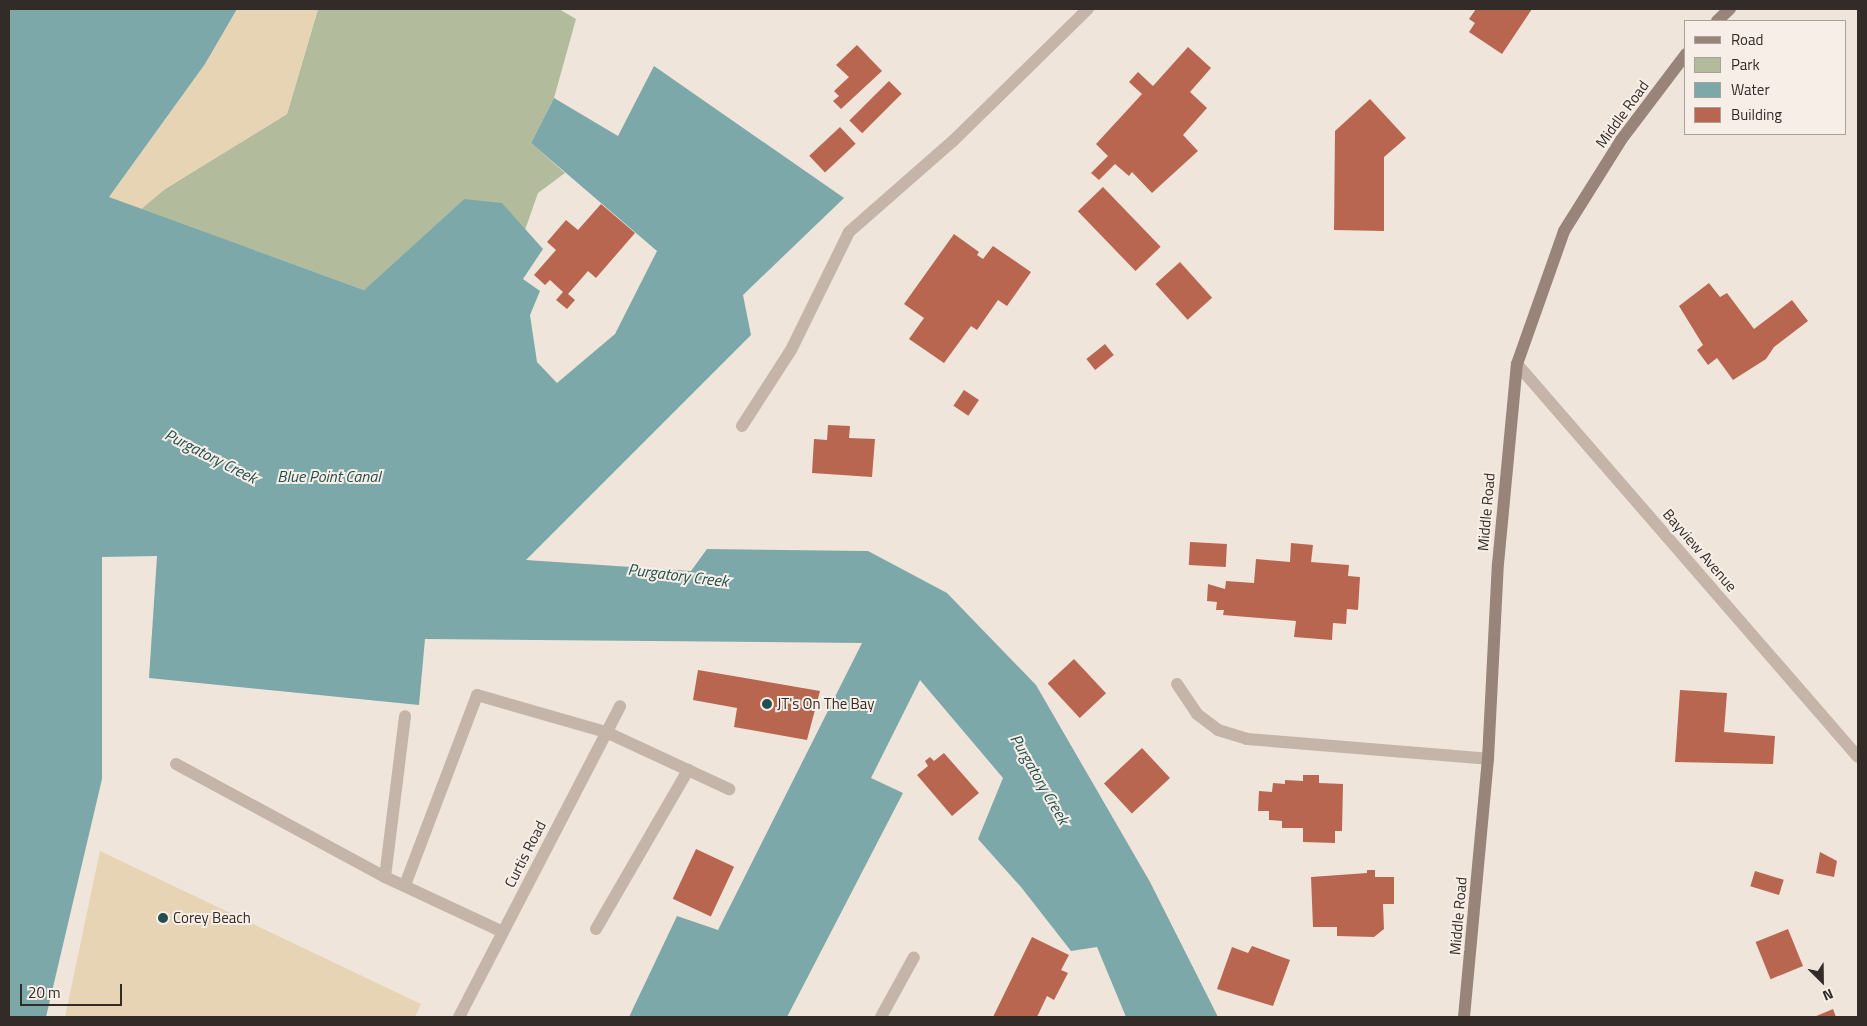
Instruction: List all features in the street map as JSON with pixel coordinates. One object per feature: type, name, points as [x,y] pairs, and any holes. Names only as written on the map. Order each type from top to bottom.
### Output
[{"type":"main road","points":[[1718,20],[1730,9]]},
{"type":"main road","name":"Middle Road","points":[[1464,1017],[1488,759],[1498,564],[1517,364],[1564,231],[1621,140],[1684,57]]},
{"type":"street","points":[[742,426],[791,350],[849,232],[953,141],[1088,9]]},
{"type":"street","name":"Bayview Avenue","points":[[1517,364],[1858,757]]},
{"type":"street","points":[[1177,684],[1197,714],[1218,730],[1247,739],[1488,759]]},
{"type":"street","points":[[405,885],[477,695],[606,732],[729,789]]},
{"type":"street","name":"Curtis Road","points":[[459,1017],[620,706]]},
{"type":"street","points":[[385,877],[405,716]]},
{"type":"street","points":[[176,764],[385,877],[503,932]]},
{"type":"street","points":[[596,929],[688,770]]},
{"type":"street","points":[[881,1017],[914,957]]},
{"type":"green space","points":[[318,9],[559,9],[576,19],[554,98],[531,143],[565,173],[538,193],[525,230],[464,199],[364,290],[141,209],[165,189],[287,114]]},
{"type":"sand","points":[[237,9],[318,9],[287,114],[165,189],[141,209],[109,197],[205,64]]},
{"type":"sand","name":"Corey Beach","points":[[100,851],[421,1004],[415,1017],[65,1017]]},
{"type":"water","name":"Blue Point Canal","points":[[9,9],[237,9],[205,64],[109,197],[364,290],[464,199],[502,203],[543,249],[523,279],[540,291],[530,315],[537,362],[557,383],[615,334],[657,251],[531,143],[554,98],[618,136],[654,66],[844,198],[743,295],[751,335],[526,560],[691,571],[707,549],[868,551],[947,593],[1036,685],[1150,882],[1218,1017],[1126,1017],[1097,947],[1071,951],[1021,887],[978,839],[1003,778],[920,680],[871,778],[903,793],[787,1017],[629,1017],[677,916],[718,930],[862,643],[425,639],[419,705],[149,678],[157,556],[102,557],[102,779],[46,1017],[9,1017]]},
{"type":"building","points":[[1476,9],[1532,9],[1502,54],[1469,32],[1475,23],[1469,19]]},
{"type":"building","points":[[857,45],[882,71],[841,109],[833,101],[839,96],[834,91],[849,77],[836,65]]},
{"type":"building","points":[[1188,47],[1211,68],[1190,92],[1207,108],[1183,135],[1198,151],[1152,193],[1132,172],[1129,176],[1115,164],[1099,180],[1091,173],[1108,156],[1096,144],[1142,94],[1129,82],[1138,72],[1153,86]]},
{"type":"building","points":[[889,81],[902,94],[862,133],[849,121]]},
{"type":"building","points":[[1370,99],[1406,138],[1384,157],[1384,231],[1334,230],[1335,131]]},
{"type":"building","points":[[840,127],[856,144],[825,172],[809,156]]},
{"type":"building","points":[[1103,187],[1161,247],[1135,271],[1078,211]]},
{"type":"building","points":[[601,204],[635,233],[596,278],[588,271],[568,294],[575,300],[567,309],[556,300],[563,292],[550,280],[545,285],[534,275],[556,250],[547,242],[566,220],[578,230]]},
{"type":"building","points":[[954,234],[979,252],[977,255],[983,259],[993,246],[1031,272],[1007,306],[998,300],[977,330],[971,326],[944,363],[909,339],[924,318],[904,304]]},
{"type":"building","points":[[1180,262],[1212,298],[1188,320],[1155,284]]},
{"type":"building","points":[[1709,283],[1720,297],[1727,293],[1754,329],[1792,300],[1808,321],[1774,347],[1766,359],[1733,380],[1717,358],[1708,365],[1697,350],[1703,345],[1679,306]]},
{"type":"building","points":[[1105,344],[1114,355],[1095,370],[1086,359]]},
{"type":"building","points":[[964,390],[979,400],[968,416],[953,406]]},
{"type":"building","points":[[828,425],[850,426],[849,438],[875,439],[872,477],[812,473],[814,439],[827,440]]},
{"type":"building","points":[[1190,542],[1227,544],[1226,567],[1189,565]]},
{"type":"building","points":[[1291,543],[1313,545],[1311,562],[1349,565],[1348,576],[1360,577],[1358,610],[1347,609],[1346,624],[1333,623],[1332,640],[1294,637],[1296,621],[1223,615],[1224,610],[1216,610],[1217,602],[1207,601],[1208,584],[1225,589],[1226,581],[1254,583],[1256,559],[1290,562]]},
{"type":"building","points":[[1074,659],[1106,693],[1080,718],[1048,684]]},
{"type":"building","name":"JT's On The Bay","points":[[698,670],[820,691],[807,740],[734,727],[737,708],[693,700]]},
{"type":"building","points":[[1680,690],[1727,693],[1724,732],[1775,736],[1773,764],[1675,762]]},
{"type":"building","points":[[1142,748],[1170,778],[1132,813],[1104,783]]},
{"type":"building","points":[[944,753],[979,793],[952,816],[917,775],[928,766],[925,761],[930,757],[934,761]]},
{"type":"building","points":[[1303,775],[1319,775],[1319,783],[1343,784],[1342,831],[1335,831],[1335,843],[1303,842],[1303,828],[1282,828],[1282,821],[1269,820],[1269,811],[1258,811],[1259,791],[1272,792],[1273,783],[1285,784],[1285,780],[1303,781]]},
{"type":"building","points":[[696,849],[734,867],[711,917],[673,899]]},
{"type":"building","points":[[1820,852],[1837,861],[1834,877],[1816,873]]},
{"type":"building","points":[[1367,870],[1375,870],[1375,877],[1394,877],[1394,904],[1383,904],[1384,929],[1374,937],[1337,936],[1337,927],[1313,927],[1311,877],[1367,873]]},
{"type":"building","points":[[1755,871],[1784,880],[1779,895],[1750,886]]},
{"type":"building","points":[[1788,929],[1803,966],[1771,979],[1756,942]]},
{"type":"building","points":[[1032,937],[1069,955],[1061,970],[1068,973],[1054,1000],[1047,996],[1037,1017],[993,1017]]},
{"type":"building","points":[[1252,946],[1290,960],[1273,1006],[1217,989],[1232,947],[1248,953]]},
{"type":"building","points":[[1833,1009],[1836,1017],[1814,1017]]},
{"type":"place","name":"JT's On The Bay","points":[[767,704]]},
{"type":"place","name":"Corey Beach","points":[[163,918]]},
{"type":"water label","name":"Purgatory Creek","points":[[211,456]]},
{"type":"water label","name":"Purgatory Creek","points":[[678,575]]},
{"type":"water label","name":"Purgatory Creek","points":[[1040,779]]}]
